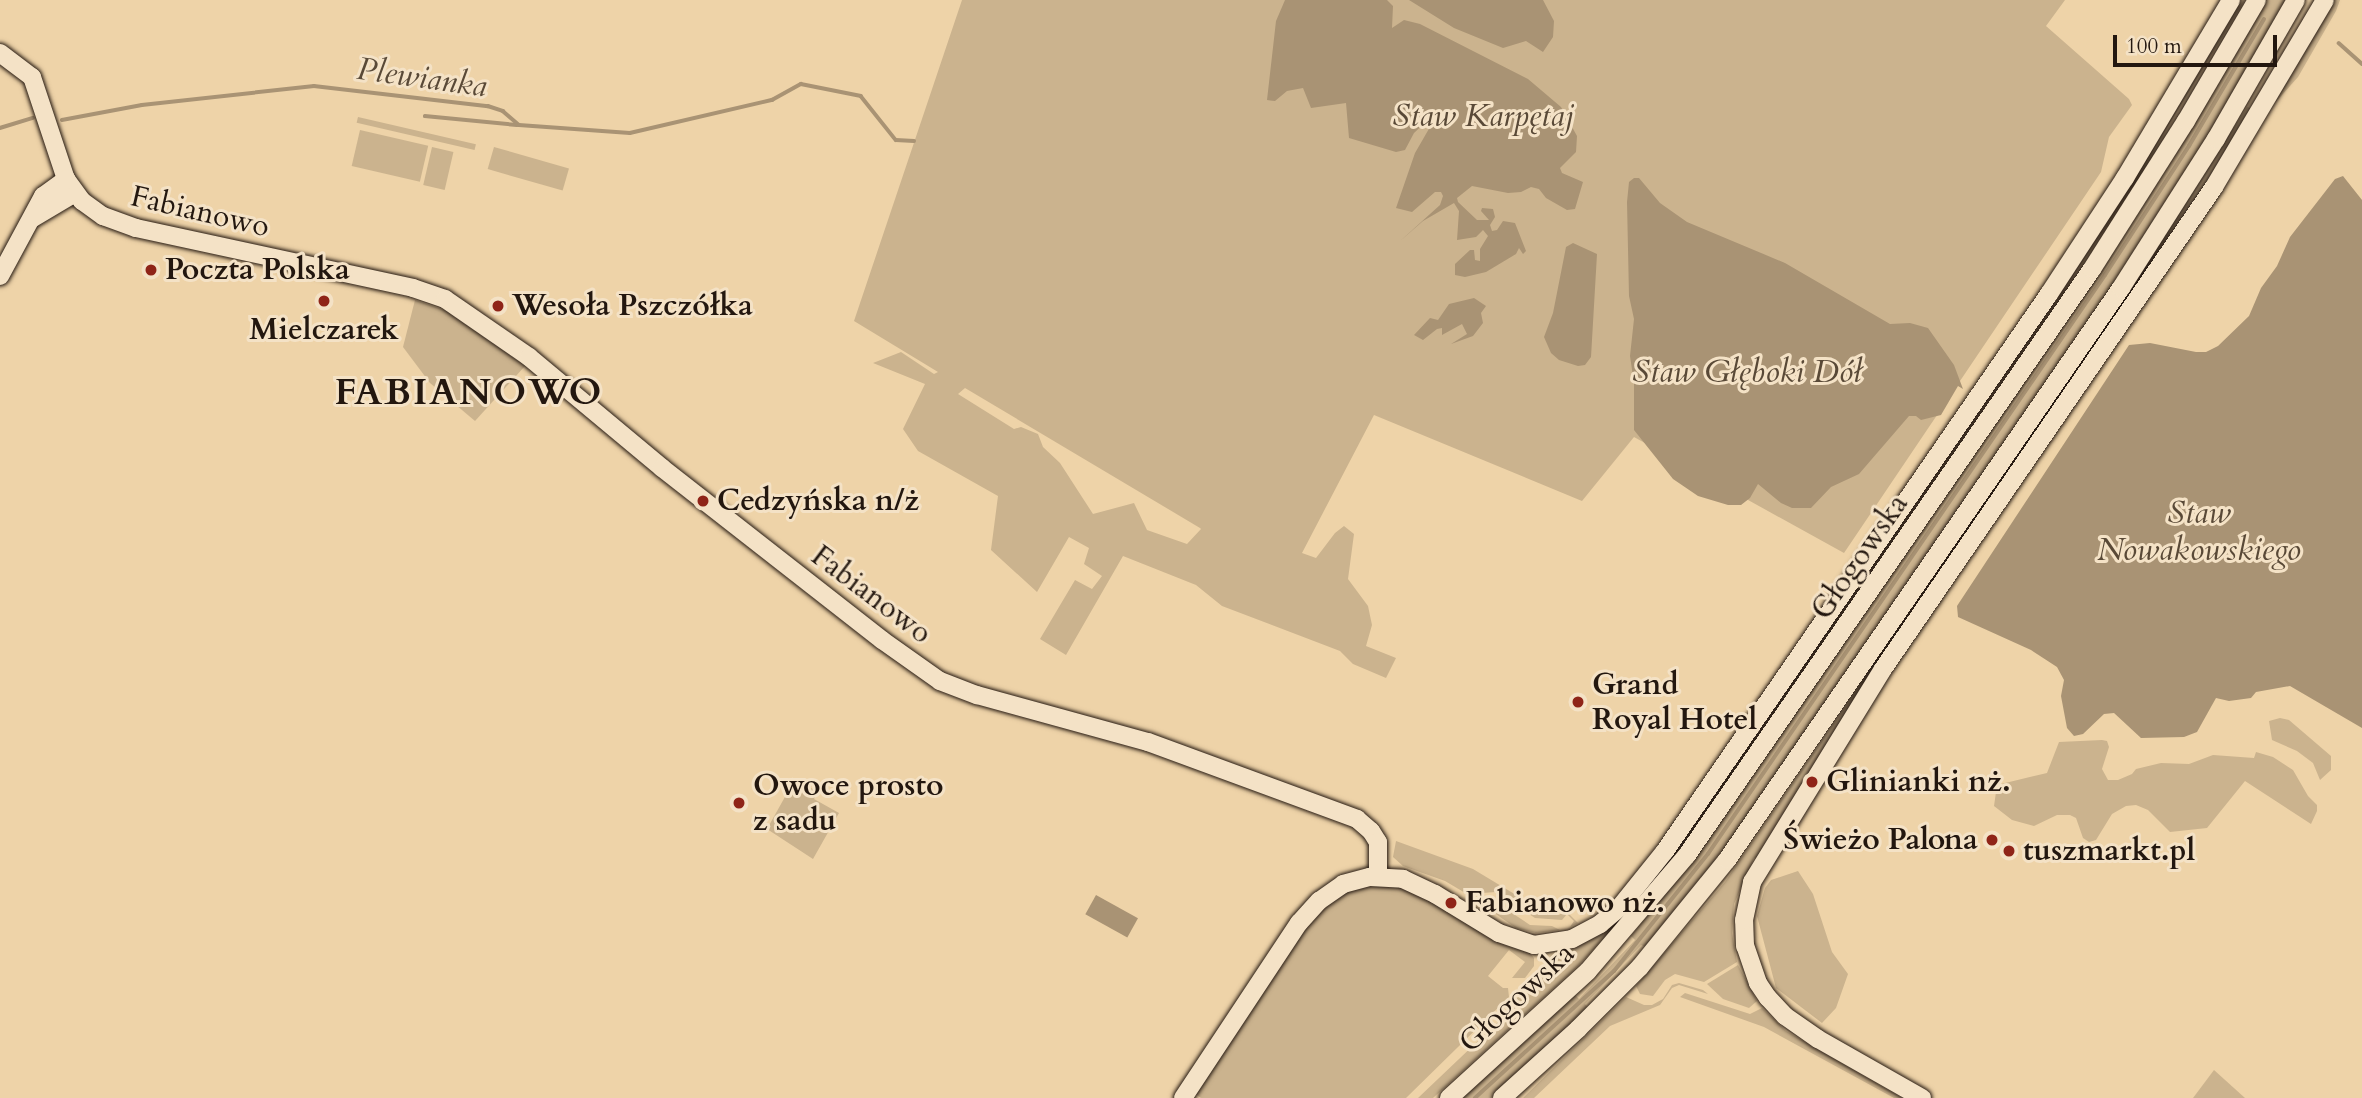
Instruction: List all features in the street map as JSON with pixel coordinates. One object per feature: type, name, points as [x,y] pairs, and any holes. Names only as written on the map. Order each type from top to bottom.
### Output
[{"type":"street","name":"Głogowska","points":[[1378,876],[1397,878],[1426,889],[1513,940],[1549,945],[1572,939],[1606,919],[1631,894],[1665,852],[2093,228],[2231,0]]},
{"type":"street","name":"Głogowska","points":[[1449,1098],[1581,978],[1627,929],[1687,855],[2119,228],[2257,0]]},
{"type":"street","name":"Głogowska","points":[[1502,1098],[1571,1036],[1633,974],[1727,860],[2121,288],[2216,139],[2296,0]]},
{"type":"street","points":[[1922,1098],[1818,1039],[1785,1016],[1768,998],[1758,983],[1745,946],[1744,920],[1752,882],[1883,669],[2214,187],[2325,0]]},
{"type":"street","points":[[0,53],[32,77],[71,186],[43,196],[0,276]]},
{"type":"street","name":"Fabianowo","points":[[71,186],[103,216],[136,228],[413,288],[445,299],[529,357],[662,468],[930,675],[977,695],[1148,742],[1357,819],[1371,831],[1378,842],[1378,876]]},
{"type":"street","points":[[1183,1098],[1312,908],[1343,884],[1378,876]]},
{"type":"shaded area","points":[[962,0],[2065,0],[2046,26],[2129,99],[2132,105],[2109,137],[2101,172],[1844,553],[1634,437],[1582,501],[1374,415],[1302,553],[1316,558],[1335,533],[1344,526],[1354,534],[1348,579],[1368,606],[1372,625],[1366,646],[1396,658],[1386,678],[1353,664],[1340,651],[1222,606],[1196,585],[1123,556],[1066,655],[1040,639],[1075,580],[1092,589],[1102,576],[1084,564],[1089,548],[1069,537],[1037,592],[991,550],[998,496],[918,451],[903,429],[925,384],[873,363],[901,352],[934,374],[938,372],[854,321]],"holes":[[[965,388],[1201,529],[1187,544],[1147,530],[1134,503],[1093,514],[1060,463],[1043,447],[1038,434],[1021,427],[1014,429],[958,394]]]},
{"type":"shaded area","points":[[2239,0],[2245,0],[2107,226],[1697,824],[1629,911],[1578,966],[1433,1098],[1418,1098],[1500,1020],[1551,955],[1608,928]]},
{"type":"shaded area","points":[[2266,0],[2287,0],[2230,101],[2114,284],[1721,856],[1646,947],[1641,945],[1585,1004],[1589,1009],[1491,1098],[1461,1098],[1575,995],[1579,999],[1635,940],[1631,936],[1705,844]]},
{"type":"shaded area","points":[[2314,0],[2318,0],[2240,135],[1757,859],[1754,858],[1734,904],[1732,933],[1737,962],[1704,982],[1675,974],[1665,980],[1653,996],[1640,994],[1636,986],[1725,882],[2107,326],[2247,107],[2251,108]]},
{"type":"shaded area","points":[[2332,0],[2340,0],[2336,11],[2298,77],[2274,104]]},
{"type":"shaded area","points":[[358,117],[476,144],[475,150],[357,123]]},
{"type":"shaded area","points":[[360,130],[428,146],[420,182],[352,166]]},
{"type":"shaded area","points":[[432,147],[453,152],[445,190],[423,185]]},
{"type":"shaded area","points":[[494,147],[569,168],[563,191],[488,169]]},
{"type":"shaded area","points":[[415,300],[450,312],[525,366],[475,421],[430,383],[403,347]]},
{"type":"shaded area","points":[[2280,718],[2289,720],[2331,756],[2331,770],[2320,780],[2313,763],[2297,751],[2272,740],[2269,721]]},
{"type":"shaded area","points":[[2107,741],[2109,747],[2102,769],[2108,780],[2118,780],[2132,774],[2136,769],[2161,763],[2189,764],[2213,755],[2254,758],[2256,752],[2273,757],[2293,770],[2308,796],[2317,805],[2317,811],[2311,824],[2245,781],[2207,828],[2170,832],[2148,810],[2136,805],[2126,806],[2112,814],[2096,840],[2089,842],[2083,838],[2076,818],[2070,815],[2057,815],[2034,826],[2012,820],[1994,806],[1997,785],[2047,773],[2059,742]]},
{"type":"shaded area","points":[[795,779],[818,792],[814,799],[839,813],[813,859],[767,829]]},
{"type":"shaded area","points":[[1396,841],[1473,869],[1539,909],[1559,915],[1565,910],[1578,923],[1570,927],[1574,921],[1567,914],[1562,920],[1535,918],[1496,892],[1467,894],[1445,881],[1403,866],[1393,857]]},
{"type":"shaded area","points":[[1798,871],[1813,894],[1832,952],[1848,974],[1836,1008],[1822,1023],[1776,988],[1757,916],[1765,888],[1771,880]]},
{"type":"shaded area","points":[[1363,885],[1405,888],[1423,896],[1505,945],[1530,953],[1534,958],[1534,966],[1525,978],[1512,978],[1525,962],[1509,950],[1488,976],[1503,988],[1508,988],[1509,997],[1406,1098],[1201,1098],[1194,1093],[1292,946],[1322,907],[1343,892]]},
{"type":"shaded area","points":[[1491,899],[1530,925],[1552,926],[1560,930],[1536,933],[1516,928],[1477,901]]},
{"type":"shaded area","points":[[1738,965],[1757,1001],[1749,1008],[1723,999],[1707,984]]},
{"type":"shaded area","points":[[1679,983],[1708,994],[1679,985],[1672,988],[1660,1005],[1610,1026],[1534,1098],[1523,1098],[1626,997],[1644,1005],[1652,1005],[1663,999],[1672,985]]},
{"type":"shaded area","points":[[1685,993],[1750,1014],[1762,1008],[1786,1031],[1902,1098],[1894,1098],[1764,1027],[1680,997]]},
{"type":"shaded area","points":[[2214,1070],[2245,1098],[2193,1098]]},
{"type":"water","name":"Staw Karpętaj","points":[[1285,0],[1387,0],[1393,6],[1392,28],[1404,20],[1420,24],[1528,79],[1561,107],[1577,136],[1576,152],[1560,168],[1562,173],[1583,182],[1575,209],[1567,210],[1546,198],[1539,189],[1531,187],[1521,192],[1508,193],[1472,186],[1457,198],[1458,202],[1477,220],[1489,220],[1481,211],[1482,208],[1493,209],[1495,217],[1490,225],[1492,231],[1497,230],[1503,221],[1515,223],[1526,251],[1523,254],[1519,248],[1516,254],[1486,272],[1465,277],[1455,275],[1455,264],[1470,250],[1474,250],[1475,260],[1480,261],[1480,249],[1488,236],[1483,230],[1476,237],[1457,240],[1459,211],[1454,203],[1423,221],[1399,242],[1440,205],[1443,196],[1441,192],[1435,192],[1412,212],[1396,208],[1415,153],[1430,127],[1430,118],[1414,133],[1405,150],[1396,152],[1349,138],[1346,103],[1311,108],[1303,88],[1287,91],[1275,101],[1267,100],[1276,21]]},
{"type":"water","name":"Staw Karpętaj","points":[[1409,0],[1543,0],[1554,21],[1553,37],[1543,52],[1526,41],[1503,48],[1454,28]]},
{"type":"water","name":"Staw Nowakowskiego","points":[[2343,176],[2362,200],[2362,728],[2290,686],[2256,692],[2251,698],[2229,701],[2216,698],[2197,732],[2184,737],[2141,738],[2114,713],[2104,714],[2083,734],[2074,736],[2067,728],[2061,696],[2064,680],[2057,667],[2031,650],[1958,617],[1957,606],[2129,345],[2150,343],[2196,352],[2206,352],[2218,346],[2249,316],[2261,288],[2277,266],[2290,237],[2335,179]]},
{"type":"water","name":"Staw Głęboki Dół","points":[[1639,178],[1660,203],[1687,222],[1785,263],[1890,324],[1910,323],[1928,328],[1954,365],[1963,389],[1958,386],[1941,415],[1921,420],[1916,416],[1909,416],[1859,474],[1831,487],[1811,508],[1792,508],[1781,503],[1758,484],[1750,498],[1741,505],[1728,505],[1698,496],[1673,479],[1634,430],[1634,383],[1630,356],[1634,319],[1629,296],[1627,202],[1629,182]]},
{"type":"water","points":[[1573,243],[1597,254],[1591,357],[1585,365],[1578,366],[1559,360],[1551,353],[1544,337],[1553,313],[1566,247]]},
{"type":"water","points":[[1474,298],[1486,306],[1481,313],[1483,323],[1473,336],[1451,344],[1467,334],[1462,324],[1442,335],[1442,328],[1437,329],[1423,340],[1414,335],[1430,318],[1438,320],[1449,304]]},
{"type":"water","points":[[1096,895],[1138,918],[1127,938],[1085,914]]},
{"type":"waterway","points":[[1475,1098],[1614,971],[1708,854],[2105,275],[2189,146],[2264,19]]},
{"type":"waterway","points":[[2339,43],[2362,64]]},
{"type":"waterway","name":"Plewianka","points":[[62,120],[142,105],[314,86],[488,106],[503,111],[519,125],[630,133],[772,100],[801,84],[861,96],[896,140],[914,141]]},
{"type":"waterway","points":[[425,116],[517,125]]},
{"type":"waterway","name":"Plewianka","points":[[0,128],[33,118]]},
{"type":"place","name":"Poczta Polska","points":[[151,270]]},
{"type":"place","name":"Mielczarek","points":[[324,301]]},
{"type":"place","name":"Wesoła Pszczółka","points":[[498,306]]},
{"type":"place","name":"Cedzyńska n/ż","points":[[703,501]]},
{"type":"place","name":"Grand Royal Hotel","points":[[1578,702]]},
{"type":"place","name":"Glinianki nż.","points":[[1812,782]]},
{"type":"place","name":"Owoce prosto z sadu","points":[[739,803]]},
{"type":"place","name":"Świeżo Palona","points":[[1992,840]]},
{"type":"place","name":"tuszmarkt.pl","points":[[2009,851]]},
{"type":"place","name":"Fabianowo nż.","points":[[1451,903]]},
{"type":"district","name":"FABIANOWO","points":[[469,392]]}]
